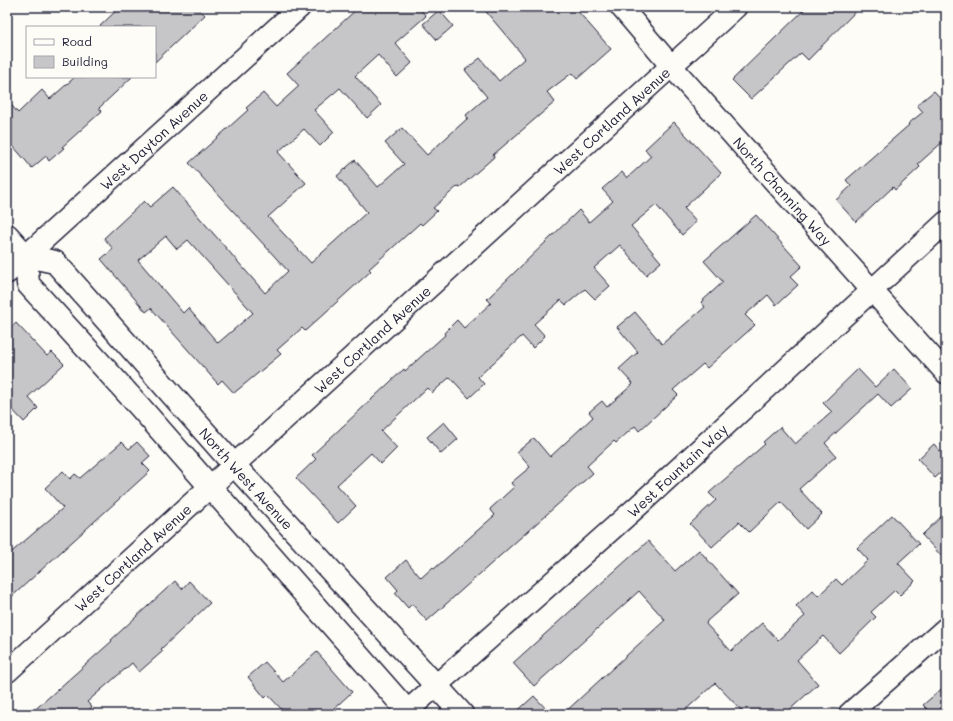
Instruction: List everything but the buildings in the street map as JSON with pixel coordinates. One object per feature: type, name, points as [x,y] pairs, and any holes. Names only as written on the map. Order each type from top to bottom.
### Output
[{"type":"main road","points":[[7,234],[26,256],[28,284],[211,487],[407,713]]},
{"type":"main road","name":"North West Avenue","points":[[26,256],[54,262],[234,465],[462,714]]},
{"type":"street","name":"West Dayton Avenue","points":[[7,273],[300,7]]},
{"type":"street","name":"North Channing Way","points":[[621,7],[672,67],[946,373]]},
{"type":"street","name":"West Cortland Avenue","points":[[7,672],[736,7]]},
{"type":"street","name":"West Fountain Way","points":[[407,713],[638,506],[946,222]]},
{"type":"street","points":[[849,714],[946,628]]}]
